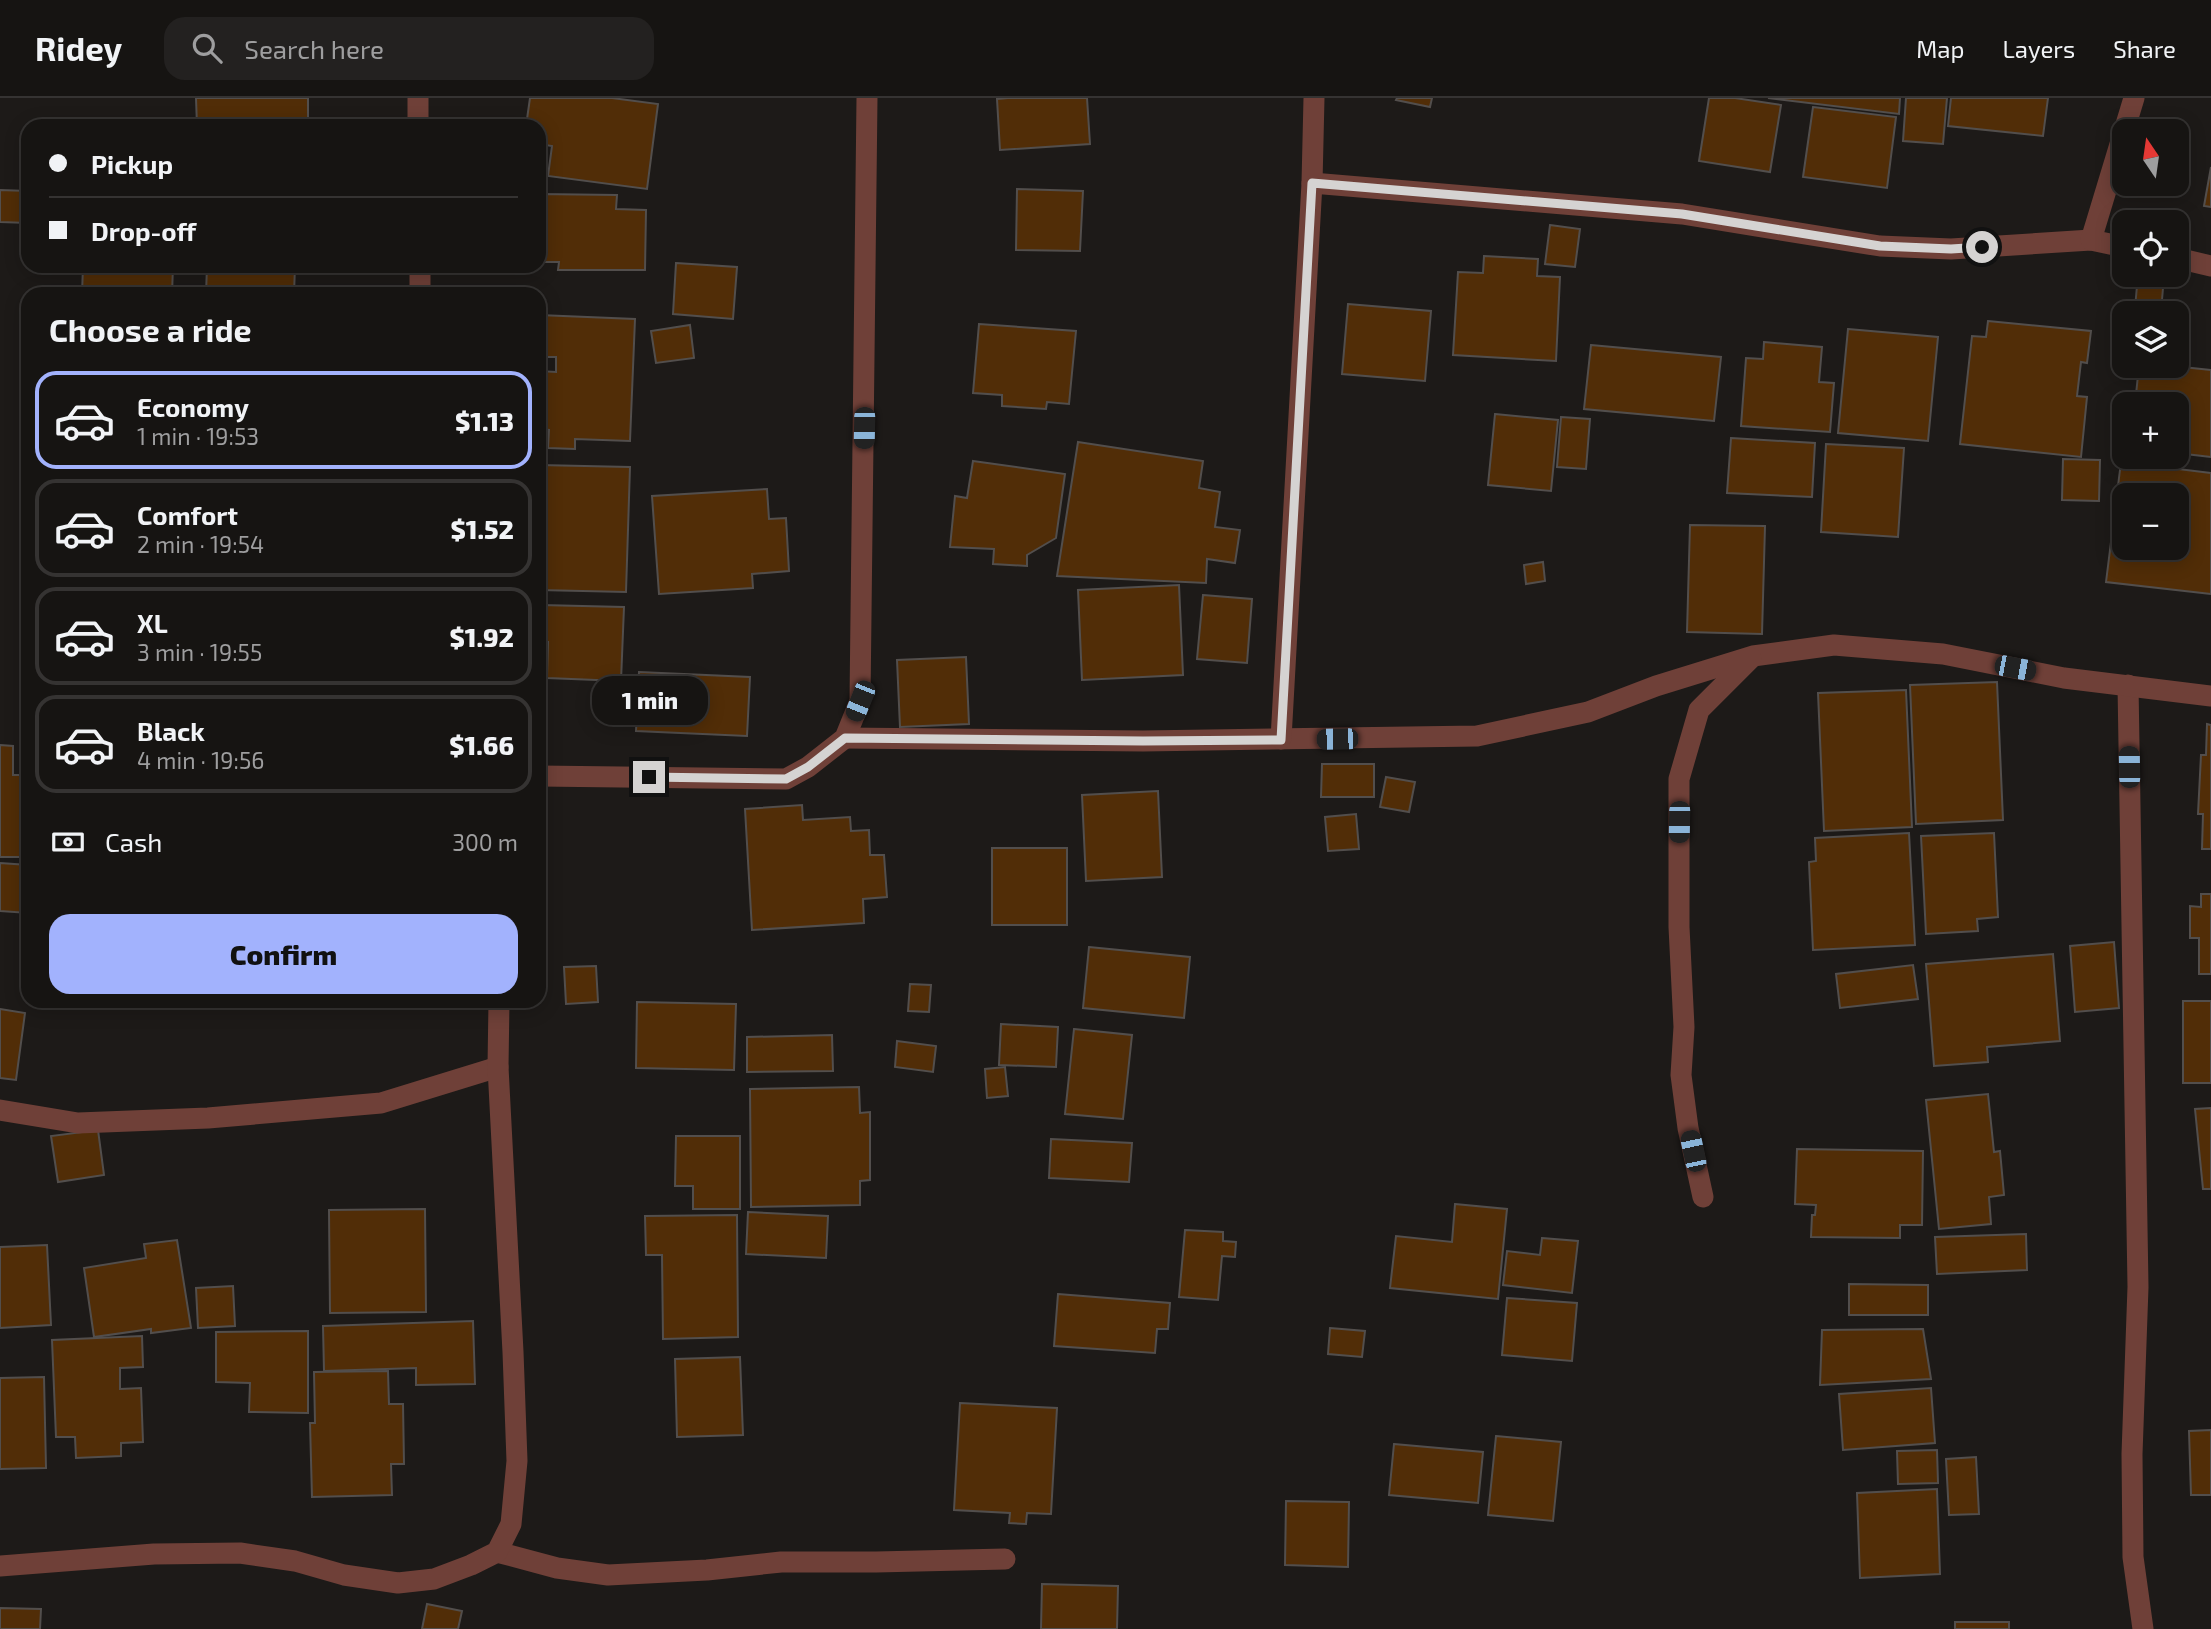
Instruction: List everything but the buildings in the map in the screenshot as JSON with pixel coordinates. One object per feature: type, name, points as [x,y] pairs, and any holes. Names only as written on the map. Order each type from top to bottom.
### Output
[{"type":"street","points":[[418,98],[418,119]]},
{"type":"street","points":[[546,776],[786,779],[808,767],[845,738],[860,701],[867,98]]},
{"type":"street","points":[[1281,740],[1312,183],[1314,98]]},
{"type":"street","points":[[2091,240],[2134,98]]},
{"type":"street","points":[[1312,183],[1682,214],[1880,246],[1951,249],[2091,240],[2112,244]]},
{"type":"street","points":[[2189,261],[2211,266]]},
{"type":"street","points":[[845,738],[1143,741],[1477,736],[1588,712],[1656,686],[1753,656],[1834,645],[1943,654],[2064,678],[2211,695]]},
{"type":"street","points":[[1703,1196],[1688,1128],[1681,1074],[1684,1027],[1678,927],[1679,779],[1699,710],[1753,656]]},
{"type":"street","points":[[2128,685],[2138,1287],[2132,1454],[2133,1556],[2143,1629]]},
{"type":"street","points":[[0,1566],[154,1554],[240,1553],[295,1561],[345,1576],[398,1583],[434,1579],[498,1552],[511,1524],[517,1461],[498,1067],[499,1008]]},
{"type":"street","points":[[0,1110],[78,1122],[208,1118],[381,1103],[498,1067]]},
{"type":"street","points":[[498,1552],[557,1568],[608,1575],[707,1570],[781,1562],[1005,1559]]},
{"type":"route","points":[[649,777],[786,779],[808,767],[845,738],[1281,740],[1312,183],[1682,214],[1880,246],[1951,249],[1982,247]]}]
